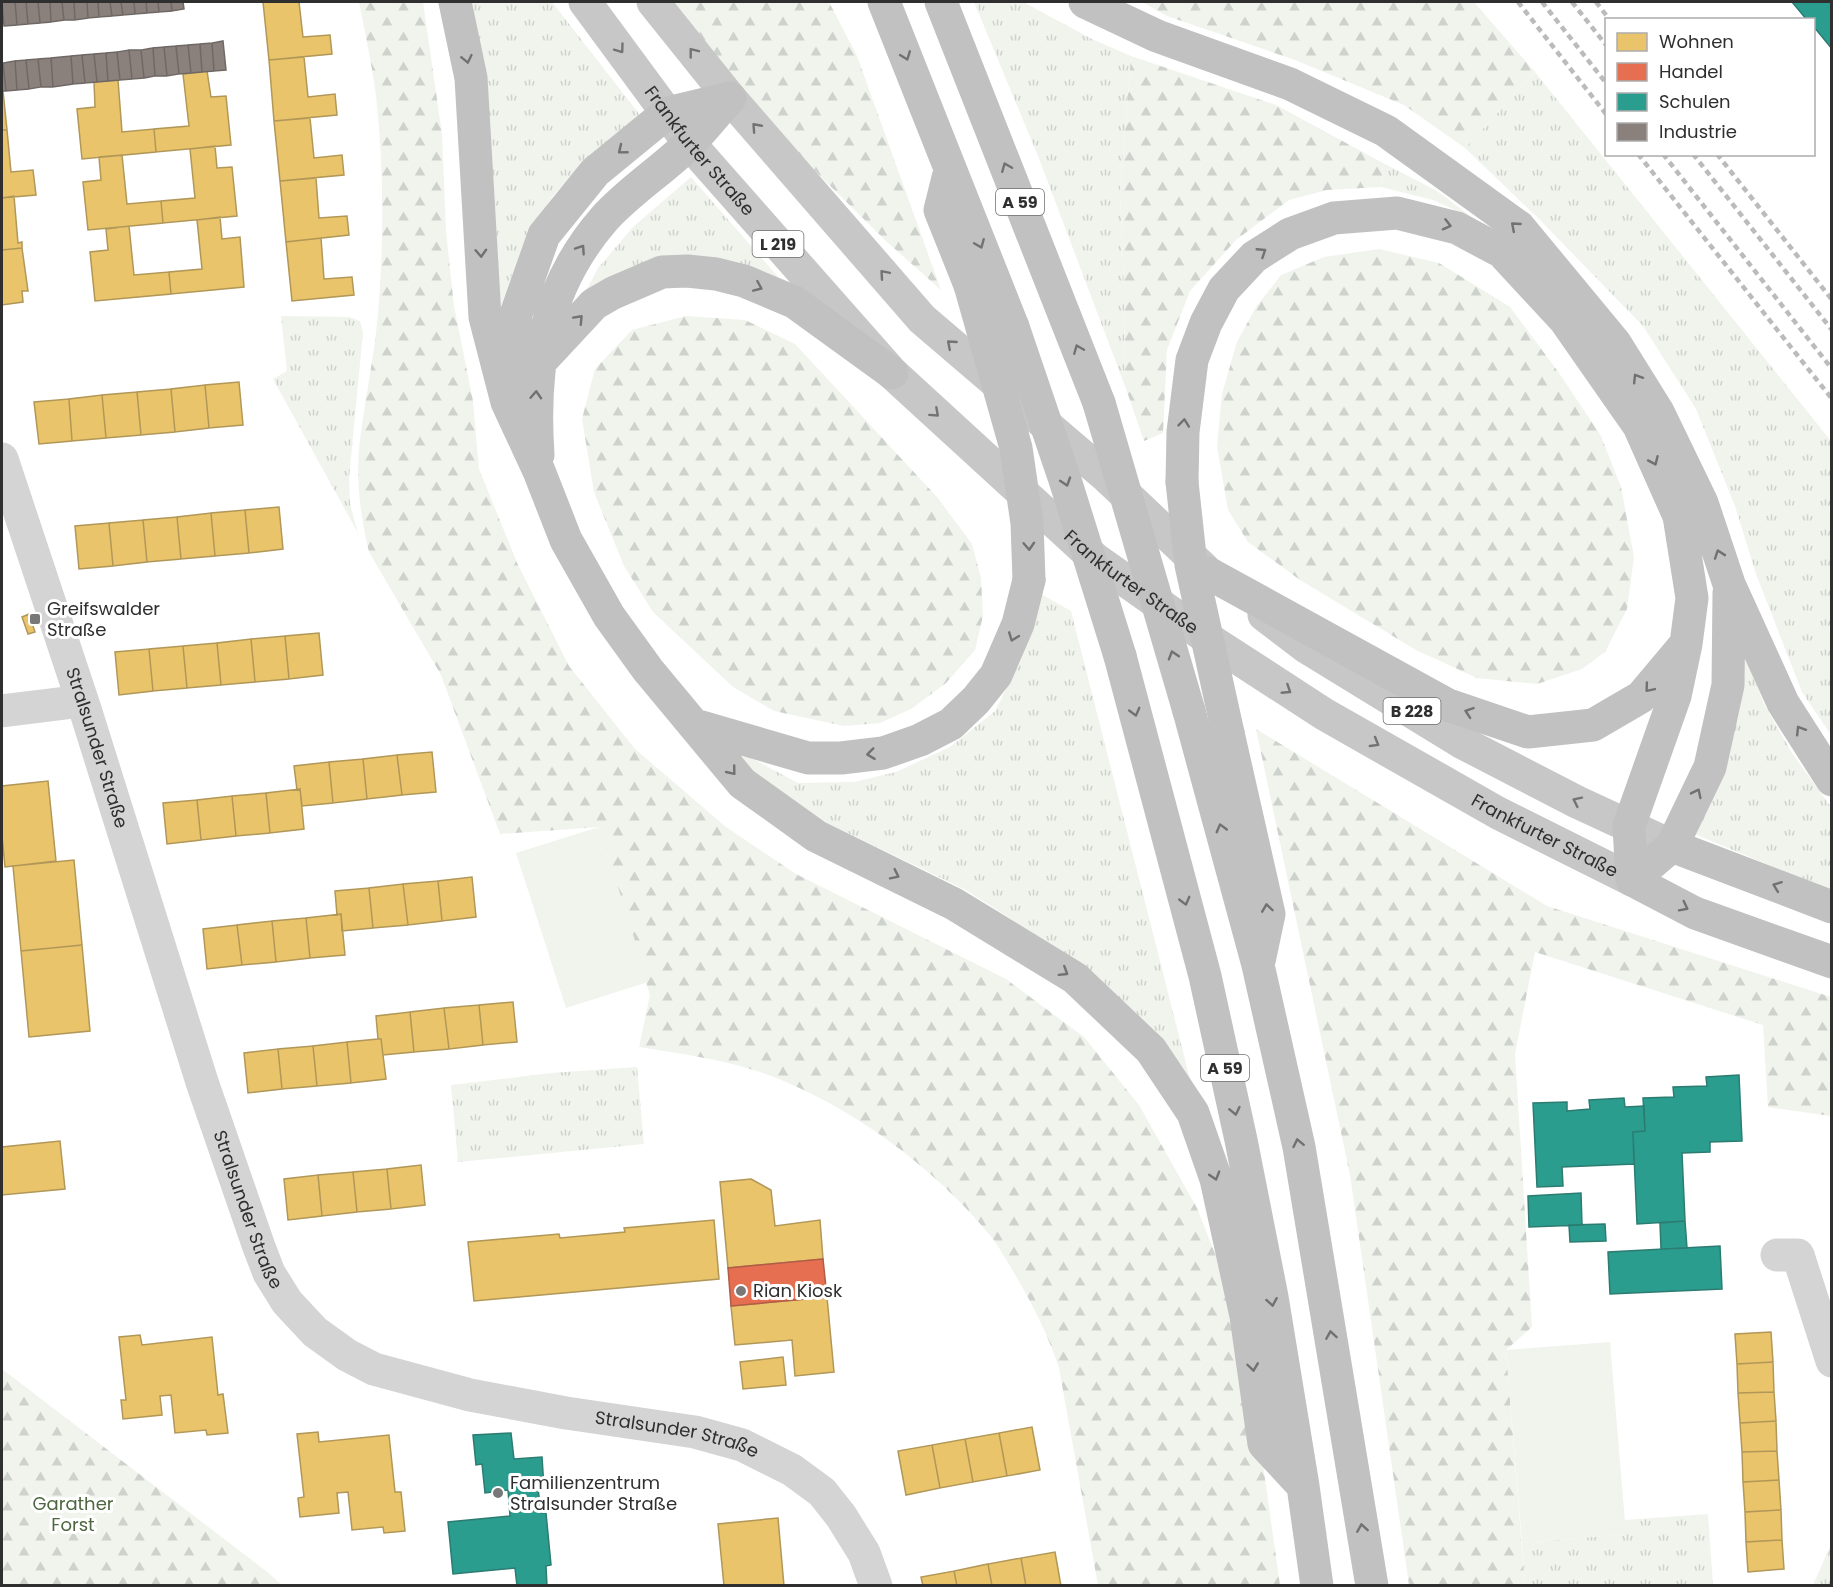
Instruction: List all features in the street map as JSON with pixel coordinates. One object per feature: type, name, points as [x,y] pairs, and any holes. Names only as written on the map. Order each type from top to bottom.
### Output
[{"type":"highway","points":[[455,2],[471,78],[485,317],[507,402],[539,471],[566,540],[609,616],[648,670],[742,783],[816,836],[954,904],[1074,978],[1151,1050],[1193,1113],[1216,1179],[1246,1316],[1264,1444],[1303,1486]]},
{"type":"highway","name":"A 59","points":[[885,2],[1013,327],[1065,480],[1120,656],[1205,976],[1241,1140],[1272,1297],[1317,1586]]},
{"type":"highway","name":"A 59","points":[[941,2],[1099,403],[1189,711],[1258,965],[1299,1147],[1372,1586]]},
{"type":"highway","points":[[1085,2],[1157,36],[1290,84],[1386,131],[1519,227],[1615,343],[1658,412],[1702,503],[1729,584],[1783,703],[1832,780]]},
{"type":"highway","points":[[507,402],[516,314],[544,235],[595,172],[667,113],[730,98]]},
{"type":"highway","points":[[539,471],[536,394],[549,321],[560,286],[580,250],[605,218],[689,143],[730,98]]},
{"type":"highway","points":[[696,725],[808,758],[841,758],[883,753],[920,740],[951,724],[976,700],[996,675],[1018,624],[1029,580],[1027,523],[1016,448],[970,285],[940,210],[950,170]]},
{"type":"highway","points":[[1258,965],[1269,915],[1191,565],[1182,482],[1183,432],[1192,360],[1206,323],[1224,289],[1254,257],[1290,234],[1334,218],[1397,213],[1457,228],[1502,252],[1557,312],[1639,426],[1679,516],[1692,598],[1686,644],[1675,696],[1629,826],[1632,880]]},
{"type":"highway","points":[[540,362],[594,304],[613,293],[662,272],[687,271],[716,274],[744,281],[794,302],[892,373]]},
{"type":"highway","points":[[1208,573],[1448,705],[1528,732],[1593,725],[1641,697],[1686,644]]},
{"type":"highway","points":[[1632,880],[1672,846],[1710,767],[1728,685],[1729,584]]},
{"type":"highway","name":"B 228","points":[[1672,846],[1832,907]]},
{"type":"highway","name":"Frankfurter Straße","points":[[1632,880],[1695,913],[1832,962]]},
{"type":"main road","name":"Frankfurter Straße","points":[[585,2],[689,143],[892,373],[1095,560],[1210,640],[1324,714],[1498,813],[1632,880]]},
{"type":"main road","points":[[653,2],[730,98]]},
{"type":"main road","name":"B 228","points":[[730,98],[922,319],[1107,477],[1208,573],[1306,647],[1442,730],[1566,796],[1672,846]]},
{"type":"street","name":"Stralsunder Straße","points":[[2,459],[126,838],[202,1082],[269,1273],[287,1302],[315,1332],[347,1355],[374,1370],[470,1395],[566,1413],[695,1432],[742,1445],[792,1470],[822,1492],[864,1553],[876,1586]]},
{"type":"street","points":[[2,711],[82,701]]},
{"type":"street","points":[[1777,1255],[1798,1255],[1832,1361]]},
{"type":"green space","points":[[359,2],[423,2],[442,134],[446,231],[454,306],[473,401],[479,469],[518,565],[569,666],[635,749],[726,827],[796,874],[1006,979],[1084,1037],[1139,1105],[1197,1208],[1239,1315],[1280,1585],[1098,1585],[1059,1368],[1037,1315],[993,1239],[971,1213],[918,1164],[889,1141],[827,1102],[795,1086],[748,1068],[702,1057],[639,1047],[650,995],[599,827],[500,834],[441,675],[369,552],[364,527],[358,462],[378,314],[382,205],[381,150],[376,96]]},
{"type":"green space","points":[[469,2],[552,2],[640,115],[583,162],[553,196],[527,234],[501,305]]},
{"type":"green space","points":[[669,2],[829,2],[857,56],[941,290],[887,242],[753,110]]},
{"type":"green space","points":[[974,2],[1023,2],[1092,39],[1131,56],[1120,195],[1125,386],[1038,156]]},
{"type":"green space","points":[[1142,2],[1474,2],[1535,72],[1465,148],[1404,105],[1295,60],[1167,16]]},
{"type":"green space","points":[[1131,56],[1276,105],[1383,163],[1381,187],[1327,190],[1289,200],[1236,240],[1190,291],[1167,350],[1163,433],[1144,441],[1125,386],[1120,195]]},
{"type":"green space","points":[[1535,72],[1831,441],[1831,735],[1802,692],[1756,574],[1735,506],[1696,409],[1643,326],[1539,219],[1465,148]]},
{"type":"green space","points":[[1383,163],[1437,191],[1473,218],[1433,200],[1381,187]]},
{"type":"green space","points":[[691,177],[792,293],[733,266],[576,310],[598,268],[633,227]]},
{"type":"green space","points":[[1379,249],[1439,263],[1510,307],[1559,373],[1601,436],[1621,487],[1634,557],[1627,609],[1605,652],[1582,669],[1537,684],[1477,678],[1416,650],[1300,580],[1248,542],[1228,510],[1217,446],[1222,394],[1237,342],[1256,307],[1281,275],[1324,257]]},
{"type":"green space","points":[[281,316],[349,317],[360,321],[363,332],[349,478],[350,504],[358,533],[273,379],[287,371]]},
{"type":"green space","points":[[686,316],[745,320],[795,344],[937,497],[972,544],[981,578],[983,616],[975,650],[946,683],[911,709],[880,723],[844,726],[774,711],[733,687],[653,612],[624,566],[594,492],[582,419],[595,369],[632,330]]},
{"type":"green space","points":[[1041,594],[1071,611],[1193,1091],[1084,966],[966,890],[825,822],[757,776],[718,740],[798,783],[854,782],[896,772],[950,747],[995,711],[1020,662]]},
{"type":"green space","points":[[1740,643],[1764,704],[1792,753],[1831,807],[1831,891],[1692,833]]},
{"type":"green space","points":[[1256,729],[1547,906],[1831,997],[1831,1116],[1768,1107],[1763,1025],[1535,952],[1515,1054],[1532,1327],[1506,1350],[1525,1585],[1409,1585],[1350,1175]]},
{"type":"green space","points":[[599,827],[648,982],[566,1008],[516,853]]},
{"type":"green space","points":[[637,1067],[644,1144],[458,1162],[451,1085],[551,1073]]},
{"type":"green space","points":[[1610,1342],[1626,1534],[1522,1543],[1506,1350]]},
{"type":"green space","name":"Garather Forst","points":[[2,1369],[266,1571],[282,1585],[2,1585]]},
{"type":"green space","points":[[1708,1514],[1713,1585],[1525,1585],[1522,1543],[1625,1534],[1625,1520]]},
{"type":"green space","points":[[1831,1544],[1831,1585],[1813,1585]]},
{"type":"building: Wohnen","points":[[263,2],[299,2],[303,37],[330,35],[332,54],[269,60]]},
{"type":"building: Wohnen","points":[[304,57],[308,97],[335,94],[337,115],[274,121],[269,60]]},
{"type":"building: Wohnen","points":[[207,71],[211,97],[226,96],[231,145],[156,152],[154,129],[189,126],[183,74]]},
{"type":"building: Wohnen","points":[[118,80],[122,132],[154,129],[156,152],[82,159],[77,109],[95,107],[94,82]]},
{"type":"building: Wohnen","points":[[3,91],[7,130],[2,130]]},
{"type":"building: Wohnen","points":[[310,118],[314,158],[342,155],[344,175],[280,181],[274,121]]},
{"type":"building: Wohnen","points":[[2,130],[7,130],[11,172],[33,170],[36,195],[2,198]]},
{"type":"building: Wohnen","points":[[215,146],[217,168],[232,167],[237,216],[163,223],[161,201],[195,198],[190,149]]},
{"type":"building: Wohnen","points":[[122,155],[127,204],[161,201],[163,223],[88,230],[83,182],[101,180],[99,157]]},
{"type":"building: Wohnen","points":[[316,178],[319,218],[347,216],[349,235],[286,242],[280,181]]},
{"type":"building: Wohnen","points":[[14,196],[18,243],[22,242],[22,248],[2,250],[2,198]]},
{"type":"building: Wohnen","points":[[220,217],[222,239],[240,237],[244,287],[171,294],[169,272],[202,269],[197,220]]},
{"type":"building: Wohnen","points":[[129,226],[134,275],[169,272],[171,294],[95,301],[90,252],[108,250],[106,229]]},
{"type":"building: Wohnen","points":[[321,238],[324,279],[352,277],[354,295],[292,301],[286,242]]},
{"type":"building: Wohnen","points":[[22,248],[28,291],[22,291],[23,302],[2,305],[2,250]]},
{"type":"building: Wohnen","points":[[239,382],[243,425],[209,428],[205,385]]},
{"type":"building: Wohnen","points":[[205,385],[209,428],[175,432],[171,389]]},
{"type":"building: Wohnen","points":[[171,389],[175,432],[141,435],[137,392]]},
{"type":"building: Wohnen","points":[[137,392],[141,435],[106,438],[102,395]]},
{"type":"building: Wohnen","points":[[102,395],[106,438],[72,441],[69,399]]},
{"type":"building: Wohnen","points":[[69,399],[72,441],[39,444],[34,402]]},
{"type":"building: Wohnen","points":[[279,507],[283,549],[249,553],[245,510]]},
{"type":"building: Wohnen","points":[[245,510],[249,553],[215,556],[211,513]]},
{"type":"building: Wohnen","points":[[211,513],[215,556],[181,559],[177,517]]},
{"type":"building: Wohnen","points":[[177,517],[181,559],[147,562],[143,520]]},
{"type":"building: Wohnen","points":[[143,520],[147,562],[113,566],[109,523]]},
{"type":"building: Wohnen","points":[[109,523],[113,566],[79,569],[75,526]]},
{"type":"building: Wohnen","points":[[29,614],[35,632],[28,634],[22,617]]},
{"type":"building: Wohnen","points":[[319,633],[323,675],[289,679],[285,636]]},
{"type":"building: Wohnen","points":[[285,636],[289,679],[255,682],[251,639]]},
{"type":"building: Wohnen","points":[[251,639],[255,682],[221,685],[217,643]]},
{"type":"building: Wohnen","points":[[217,643],[221,685],[187,688],[183,646]]},
{"type":"building: Wohnen","points":[[183,646],[187,688],[153,691],[149,649]]},
{"type":"building: Wohnen","points":[[149,649],[153,691],[119,695],[115,652]]},
{"type":"building: Wohnen","points":[[432,752],[436,792],[402,795],[397,755]]},
{"type":"building: Wohnen","points":[[397,755],[402,795],[367,799],[363,759]]},
{"type":"building: Wohnen","points":[[363,759],[367,799],[333,803],[329,762]]},
{"type":"building: Wohnen","points":[[329,762],[333,803],[302,806],[294,766]]},
{"type":"building: Wohnen","points":[[48,781],[56,861],[5,867],[2,836],[2,786]]},
{"type":"building: Wohnen","points":[[300,789],[304,829],[270,833],[266,793]]},
{"type":"building: Wohnen","points":[[266,793],[270,833],[236,836],[232,796]]},
{"type":"building: Wohnen","points":[[232,796],[236,836],[201,840],[197,800]]},
{"type":"building: Wohnen","points":[[197,800],[201,840],[167,844],[163,803]]},
{"type":"building: Wohnen","points":[[74,860],[82,945],[21,951],[13,866]]},
{"type":"building: Wohnen","points":[[472,877],[476,917],[442,921],[438,881]]},
{"type":"building: Wohnen","points":[[438,881],[442,921],[408,925],[403,884]]},
{"type":"building: Wohnen","points":[[403,884],[408,925],[373,928],[369,888]]},
{"type":"building: Wohnen","points":[[369,888],[373,928],[342,931],[341,914],[337,915],[335,891]]},
{"type":"building: Wohnen","points":[[341,914],[345,955],[310,958],[306,918]]},
{"type":"building: Wohnen","points":[[306,918],[310,958],[276,962],[272,921]]},
{"type":"building: Wohnen","points":[[272,921],[276,962],[242,965],[237,925]]},
{"type":"building: Wohnen","points":[[237,925],[242,965],[207,969],[203,929]]},
{"type":"building: Wohnen","points":[[82,945],[90,1031],[29,1037],[21,951]]},
{"type":"building: Wohnen","points":[[513,1002],[517,1042],[483,1045],[479,1005]]},
{"type":"building: Wohnen","points":[[479,1005],[483,1045],[449,1049],[444,1008]]},
{"type":"building: Wohnen","points":[[444,1008],[449,1049],[414,1052],[410,1012]]},
{"type":"building: Wohnen","points":[[410,1012],[414,1052],[383,1055],[381,1039],[378,1039],[376,1016]]},
{"type":"building: Wohnen","points":[[381,1039],[386,1079],[351,1083],[347,1042]]},
{"type":"building: Wohnen","points":[[347,1042],[351,1083],[317,1086],[313,1046]]},
{"type":"building: Wohnen","points":[[313,1046],[317,1086],[282,1089],[278,1049]]},
{"type":"building: Wohnen","points":[[278,1049],[282,1089],[248,1093],[244,1053]]},
{"type":"building: Wohnen","points":[[60,1141],[65,1189],[2,1195],[2,1147]]},
{"type":"building: Wohnen","points":[[421,1165],[425,1205],[391,1209],[387,1169]]},
{"type":"building: Wohnen","points":[[387,1169],[391,1209],[357,1212],[353,1172]]},
{"type":"building: Wohnen","points":[[353,1172],[357,1212],[322,1216],[318,1175]]},
{"type":"building: Wohnen","points":[[318,1175],[322,1216],[288,1220],[284,1179]]},
{"type":"building: Wohnen","points":[[751,1179],[771,1190],[775,1226],[820,1220],[823,1259],[728,1268],[720,1182]]},
{"type":"building: Wohnen","points":[[714,1220],[719,1279],[474,1301],[468,1242],[559,1234],[560,1238],[625,1232],[624,1228]]},
{"type":"building: Wohnen","points":[[827,1297],[834,1372],[795,1376],[792,1340],[735,1345],[731,1306]]},
{"type":"building: Wohnen","points":[[1771,1332],[1773,1362],[1737,1364],[1735,1334]]},
{"type":"building: Wohnen","points":[[140,1335],[142,1345],[212,1337],[218,1395],[223,1394],[228,1433],[207,1435],[206,1430],[175,1433],[171,1395],[160,1396],[162,1415],[123,1419],[121,1400],[126,1400],[119,1337]]},
{"type":"building: Wohnen","points":[[783,1357],[786,1385],[743,1389],[740,1362]]},
{"type":"building: Wohnen","points":[[1773,1362],[1774,1392],[1738,1393],[1737,1364]]},
{"type":"building: Wohnen","points":[[1774,1392],[1776,1421],[1740,1423],[1738,1393]]},
{"type":"building: Wohnen","points":[[1776,1421],[1777,1451],[1742,1452],[1740,1423]]},
{"type":"building: Wohnen","points":[[1032,1427],[1040,1470],[1007,1476],[999,1433]]},
{"type":"building: Wohnen","points":[[318,1432],[319,1442],[389,1435],[395,1492],[401,1492],[405,1531],[384,1533],[383,1527],[352,1530],[348,1492],[337,1493],[339,1513],[300,1517],[298,1498],[304,1497],[297,1434]]},
{"type":"building: Wohnen","points":[[999,1433],[1007,1476],[973,1482],[965,1439]]},
{"type":"building: Wohnen","points":[[965,1439],[973,1482],[940,1488],[932,1445]]},
{"type":"building: Wohnen","points":[[932,1445],[940,1488],[906,1495],[898,1451]]},
{"type":"building: Wohnen","points":[[1777,1451],[1779,1480],[1743,1482],[1742,1452]]},
{"type":"building: Wohnen","points":[[1779,1480],[1781,1510],[1745,1512],[1743,1482]]},
{"type":"building: Wohnen","points":[[1781,1510],[1782,1540],[1746,1542],[1745,1512]]},
{"type":"building: Wohnen","points":[[778,1518],[784,1586],[724,1586],[718,1524]]},
{"type":"building: Wohnen","points":[[1782,1540],[1784,1569],[1748,1572],[1746,1542]]},
{"type":"building: Wohnen","points":[[1055,1552],[1061,1586],[1026,1586],[1021,1558]]},
{"type":"building: Wohnen","points":[[1021,1558],[1026,1586],[992,1586],[988,1564]]},
{"type":"building: Wohnen","points":[[988,1564],[992,1586],[957,1586],[954,1571]]},
{"type":"building: Wohnen","points":[[954,1571],[957,1586],[923,1586],[921,1577]]},
{"type":"building: Handel","points":[[823,1259],[827,1297],[731,1306],[728,1268]]},
{"type":"building: Schulen","points":[[1792,2],[1832,2],[1832,49],[1815,28],[1815,18],[1805,18]]},
{"type":"building: Schulen","points":[[1739,1075],[1742,1141],[1710,1142],[1710,1152],[1682,1153],[1685,1221],[1637,1224],[1633,1132],[1645,1131],[1643,1098],[1674,1097],[1673,1087],[1707,1086],[1706,1077]]},
{"type":"building: Schulen","points":[[1624,1098],[1625,1107],[1644,1106],[1645,1131],[1633,1132],[1634,1164],[1562,1167],[1563,1186],[1537,1187],[1533,1103],[1567,1102],[1567,1111],[1590,1109],[1589,1100]]},
{"type":"building: Schulen","points":[[1581,1193],[1582,1225],[1529,1227],[1528,1196]]},
{"type":"building: Schulen","points":[[1685,1221],[1687,1248],[1661,1249],[1660,1223]]},
{"type":"building: Schulen","points":[[1605,1224],[1606,1241],[1570,1242],[1569,1225]]},
{"type":"building: Schulen","points":[[1720,1246],[1722,1289],[1610,1294],[1608,1252]]},
{"type":"building: Schulen","points":[[511,1433],[514,1459],[542,1457],[544,1488],[538,1488],[541,1513],[546,1513],[551,1565],[546,1566],[547,1586],[517,1586],[515,1568],[453,1574],[448,1522],[510,1516],[508,1490],[485,1493],[482,1464],[476,1465],[473,1435]]},
{"type":"building: Industrie","points":[[2,2],[15,2],[17,25],[4,26]]},
{"type":"building: Industrie","points":[[15,2],[26,2],[28,24],[17,25]]},
{"type":"building: Industrie","points":[[26,2],[38,2],[40,23],[28,24]]},
{"type":"building: Industrie","points":[[38,2],[50,2],[51,22],[40,23]]},
{"type":"building: Industrie","points":[[50,2],[62,2],[64,20],[51,22]]},
{"type":"building: Industrie","points":[[62,2],[74,2],[75,20],[64,20]]},
{"type":"building: Industrie","points":[[74,2],[87,2],[88,18],[75,20]]},
{"type":"building: Industrie","points":[[87,2],[98,2],[99,17],[88,18]]},
{"type":"building: Industrie","points":[[98,2],[110,2],[112,16],[99,17]]},
{"type":"building: Industrie","points":[[110,2],[121,2],[123,15],[112,16]]},
{"type":"building: Industrie","points":[[121,2],[134,2],[135,14],[123,15]]},
{"type":"building: Industrie","points":[[134,2],[146,2],[147,13],[135,14]]},
{"type":"building: Industrie","points":[[146,2],[158,2],[159,12],[147,13]]},
{"type":"building: Industrie","points":[[158,2],[171,2],[172,11],[159,12]]},
{"type":"building: Industrie","points":[[171,2],[183,2],[184,9],[172,11]]},
{"type":"building: Industrie","points":[[223,41],[226,70],[214,71],[212,43]]},
{"type":"building: Industrie","points":[[212,43],[214,71],[202,72],[200,44]]},
{"type":"building: Industrie","points":[[200,44],[202,72],[191,73],[188,45]]},
{"type":"building: Industrie","points":[[188,45],[191,73],[179,74],[176,46]]},
{"type":"building: Industrie","points":[[176,46],[179,74],[167,76],[164,47]]},
{"type":"building: Industrie","points":[[164,47],[167,76],[155,76],[153,48]]},
{"type":"building: Industrie","points":[[153,48],[155,76],[144,78],[141,50]]},
{"type":"building: Industrie","points":[[129,50],[141,50],[144,78],[132,79]]},
{"type":"building: Industrie","points":[[129,50],[132,79],[120,80],[117,52]]},
{"type":"building: Industrie","points":[[117,52],[120,80],[108,81],[106,53]]},
{"type":"building: Industrie","points":[[106,53],[108,81],[97,82],[94,54]]},
{"type":"building: Industrie","points":[[94,54],[97,82],[85,83],[82,55]]},
{"type":"building: Industrie","points":[[82,55],[85,83],[73,84],[71,56]]},
{"type":"building: Industrie","points":[[71,56],[73,84],[53,87],[51,58]]},
{"type":"building: Industrie","points":[[51,58],[53,87],[41,87],[38,59]]},
{"type":"building: Industrie","points":[[38,59],[41,87],[29,89],[26,60]]},
{"type":"building: Industrie","points":[[26,60],[29,89],[17,90],[15,61]]},
{"type":"building: Industrie","points":[[15,61],[17,90],[6,91],[3,63]]},
{"type":"building: Industrie","points":[[3,63],[6,91],[2,91]]},
{"type":"railway","points":[[1518,2],[1605,113]]},
{"type":"railway","points":[[1542,2],[1605,82]]},
{"type":"railway","points":[[1572,2],[1605,44]]},
{"type":"railway","points":[[1596,2],[1608,18]]},
{"type":"railway","points":[[1640,156],[1832,399]]},
{"type":"railway","points":[[1665,156],[1832,369]]},
{"type":"railway","points":[[1695,156],[1832,330]]},
{"type":"railway","points":[[1719,156],[1832,300]]},
{"type":"place","name":"Greifswalder Straße","points":[[35,619]]},
{"type":"place","name":"Rian Kiosk","points":[[741,1291]]},
{"type":"place","name":"Familienzentrum Stralsunder Straße","points":[[498,1493]]}]
